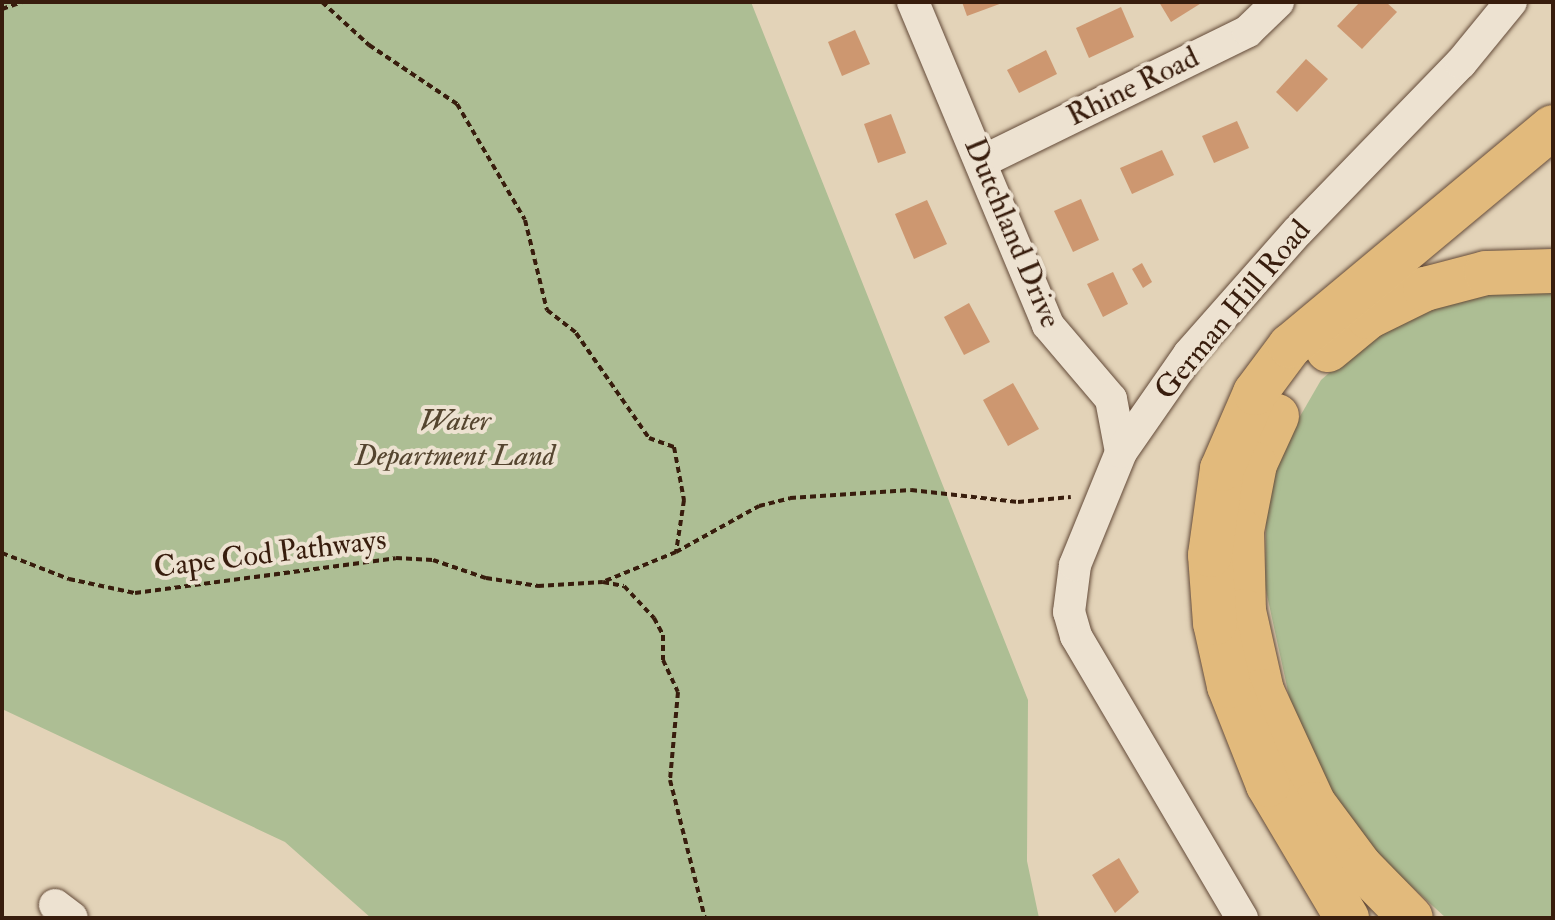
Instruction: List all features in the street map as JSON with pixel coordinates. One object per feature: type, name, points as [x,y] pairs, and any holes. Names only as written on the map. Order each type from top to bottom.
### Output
[{"type":"highway","points":[[1347,918],[1268,785],[1229,686],[1215,623],[1210,555],[1222,469],[1255,393],[1290,346],[1553,127]]},
{"type":"highway","points":[[1411,918],[1361,867],[1314,804],[1275,728],[1244,611],[1242,531],[1248,496],[1268,431],[1285,401],[1321,357],[1368,317],[1455,280],[1517,270],[1553,271]]},
{"type":"street","name":"Dutchland Drive","points":[[913,2],[1048,325],[1111,399],[1121,452]]},
{"type":"street","name":"Rhine Road","points":[[981,162],[1248,31],[1278,2]]},
{"type":"street","name":"German Hill Road","points":[[1242,918],[1076,636],[1069,591],[1121,452],[1189,354],[1298,231],[1461,63],[1511,2]]},
{"type":"path","points":[[2,9],[22,2]]},
{"type":"path","points":[[322,2],[369,45],[457,104],[483,142],[525,220],[547,310],[576,333],[649,438],[674,447],[684,500],[676,552]]},
{"type":"path","points":[[603,582],[676,552],[759,506],[790,498],[911,490],[1018,502],[1104,495]]},
{"type":"path","name":"Cape Cod Pathways","points":[[2,553],[69,579],[135,593],[396,558],[433,560],[486,578],[538,586],[603,582],[624,586],[641,600],[663,635],[663,660],[678,692],[670,780],[705,918]]},
{"type":"green space","name":"Water Department Land","points":[[2,2],[751,2],[1028,700],[1027,861],[1039,918],[371,918],[285,842],[2,709]]},
{"type":"green space","points":[[1553,289],[1553,918],[1446,918],[1377,855],[1335,801],[1296,728],[1265,586],[1266,518],[1280,451],[1321,380],[1383,326],[1452,292]]},
{"type":"building","points":[[962,2],[1005,2],[967,16]]},
{"type":"building","points":[[1159,2],[1203,2],[1171,22]]},
{"type":"building","points":[[1360,2],[1386,2],[1397,12],[1362,49],[1337,26]]},
{"type":"building","points":[[1121,7],[1134,37],[1089,58],[1076,28]]},
{"type":"building","points":[[855,30],[870,64],[842,76],[828,42]]},
{"type":"building","points":[[1046,50],[1057,74],[1019,93],[1007,70]]},
{"type":"building","points":[[1306,59],[1328,79],[1297,112],[1276,92]]},
{"type":"building","points":[[891,114],[906,153],[878,163],[864,124]]},
{"type":"building","points":[[1237,121],[1249,148],[1214,163],[1202,136]]},
{"type":"building","points":[[1162,150],[1174,175],[1132,194],[1120,168]]},
{"type":"building","points":[[1081,199],[1099,240],[1073,252],[1054,211]]},
{"type":"building","points":[[927,200],[947,244],[914,259],[895,214]]},
{"type":"building","points":[[1142,263],[1152,282],[1143,288],[1132,269]]},
{"type":"building","points":[[1113,272],[1128,304],[1103,317],[1087,284]]},
{"type":"building","points":[[969,303],[990,342],[964,355],[944,317]]},
{"type":"building","points":[[1013,383],[1039,429],[1008,446],[983,400]]},
{"type":"building","points":[[1119,858],[1139,892],[1115,913],[1092,875]]}]
